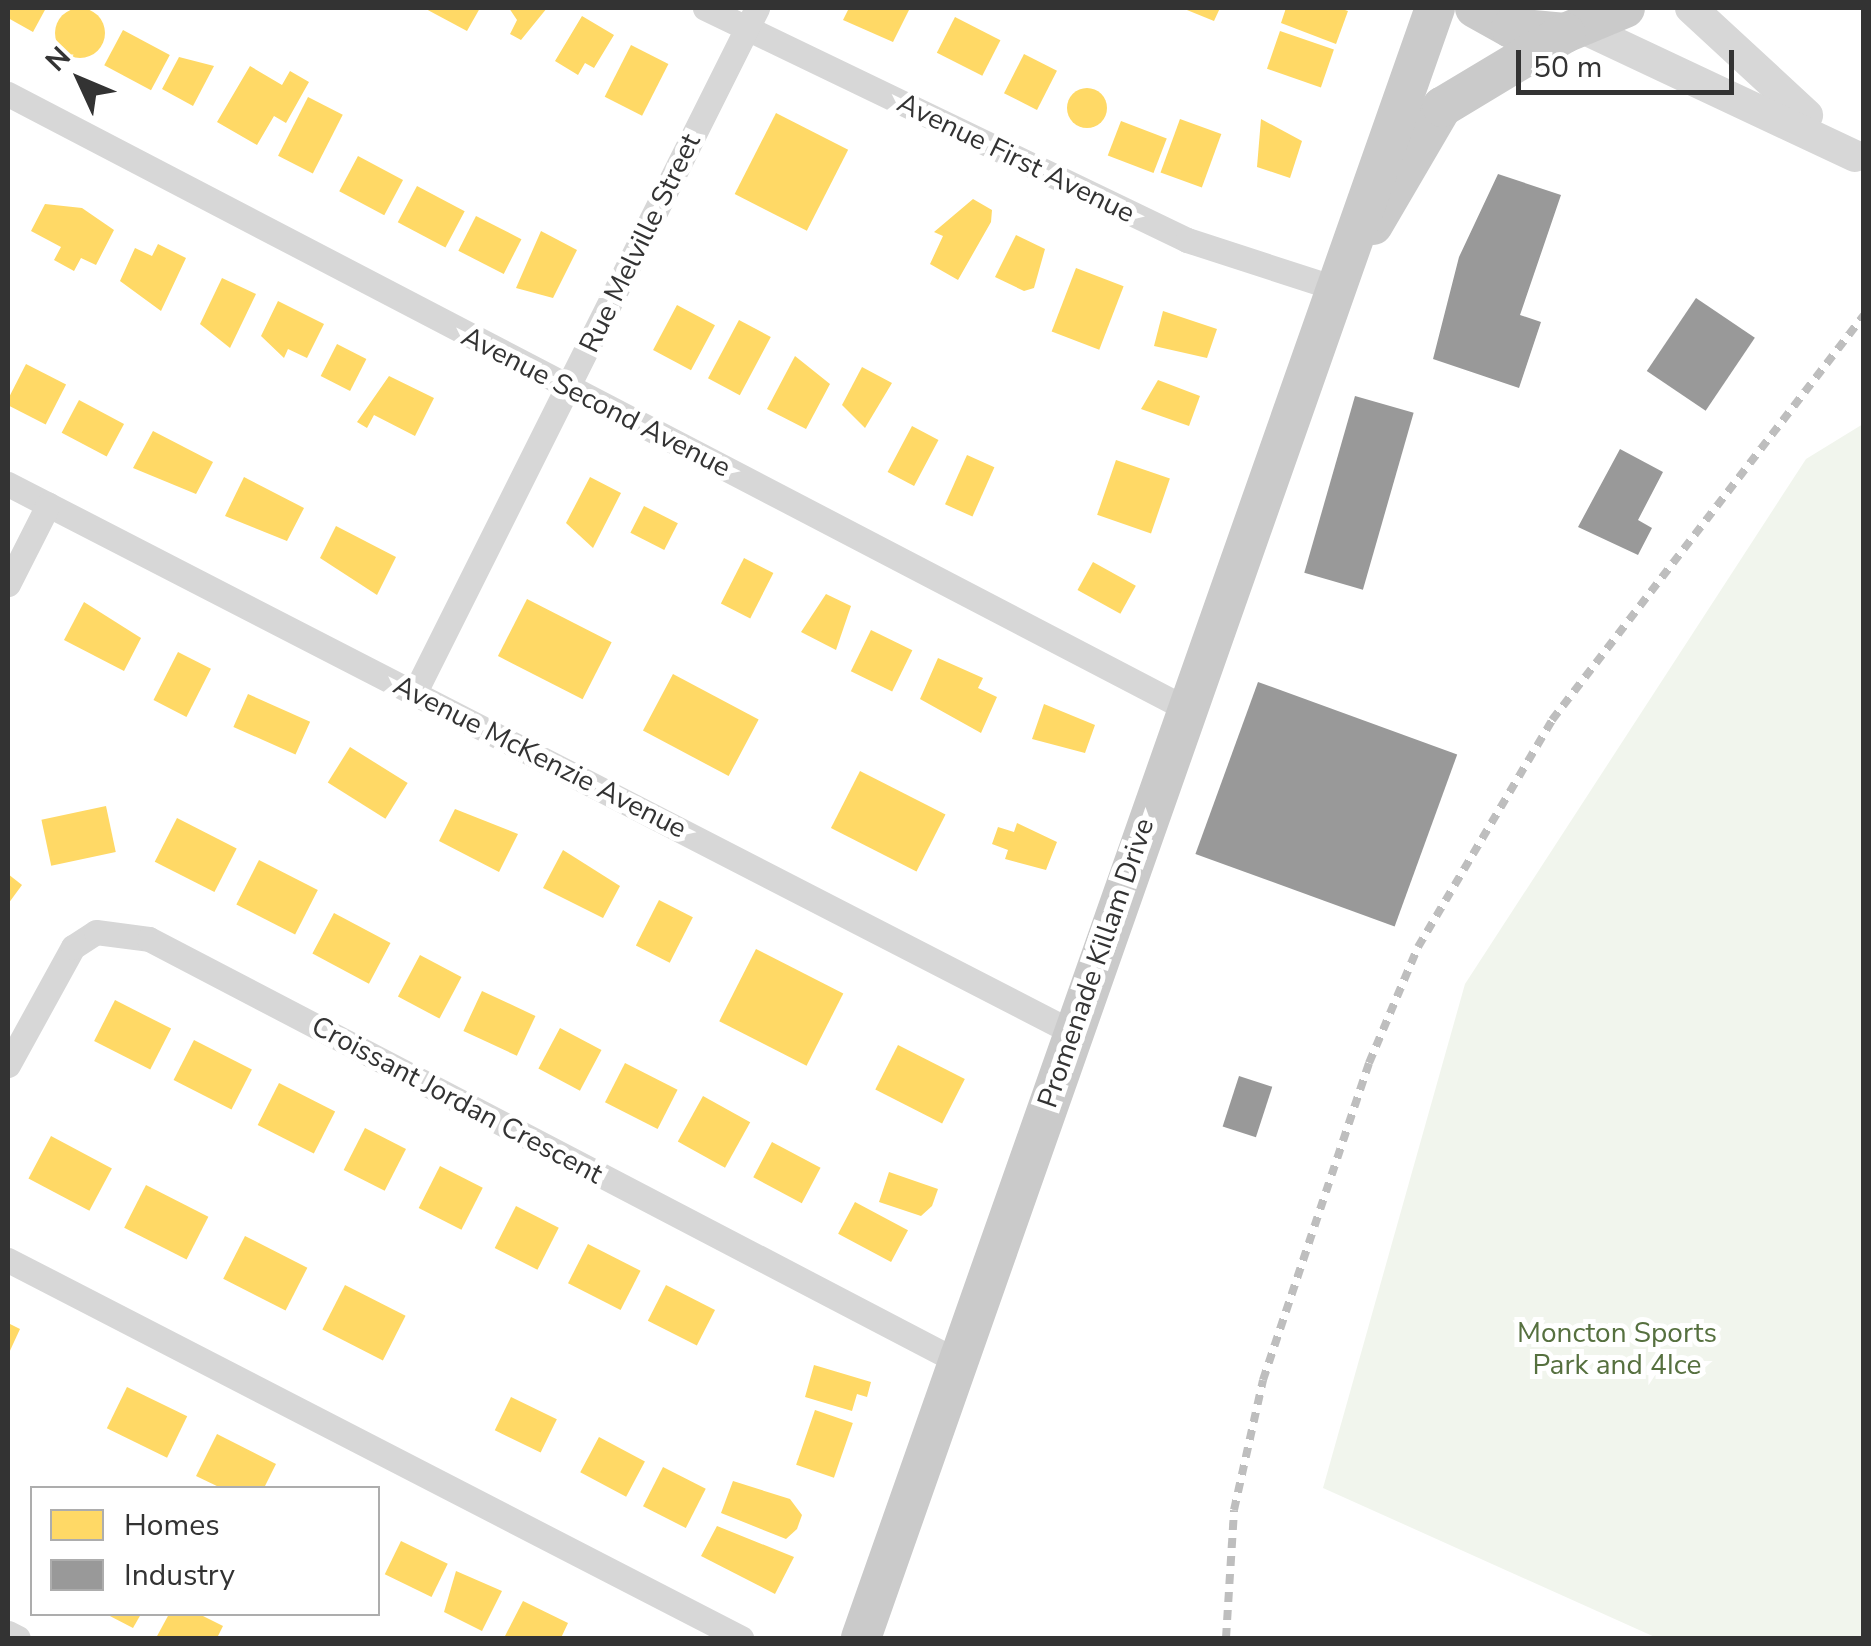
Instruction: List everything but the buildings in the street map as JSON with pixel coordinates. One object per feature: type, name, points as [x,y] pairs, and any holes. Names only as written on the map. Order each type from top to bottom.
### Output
[{"type":"main road","name":"Promenade Killam Drive","points":[[860,1638],[1435,8]]},
{"type":"main road","points":[[1475,8],[1510,28],[1575,31]]},
{"type":"main road","name":"Promenade Killam Drive","points":[[1335,288],[1442,107],[1575,31],[1625,8]]},
{"type":"street","name":"Avenue First Avenue","points":[[704,8],[752,18],[1187,240],[1335,288]]},
{"type":"street","points":[[1691,8],[1723,46],[1859,160]]},
{"type":"street","name":"Rue Melville Street","points":[[414,692],[752,18]]},
{"type":"street","points":[[1575,31],[1859,160]]},
{"type":"street","name":"Avenue Second Avenue","points":[[8,94],[1185,708]]},
{"type":"street","name":"Avenue McKenzie Avenue","points":[[8,484],[1072,1032]]},
{"type":"street","points":[[8,584],[48,505]]},
{"type":"street","name":"Croissant Jordan Crescent","points":[[8,1064],[73,947],[96,932],[149,939],[957,1360]]},
{"type":"street","points":[[8,1260],[741,1638]]},
{"type":"street","points":[[8,1633],[18,1638]]},
{"type":"green space","name":"Moncton Sports Park and 4Ice","points":[[1863,424],[1863,1638],[1657,1638],[1323,1488],[1465,984],[1806,459]]},
{"type":"railway","points":[[1226,1638],[1234,1510],[1263,1380],[1369,1063],[1418,947],[1552,720],[1864,315]]}]
